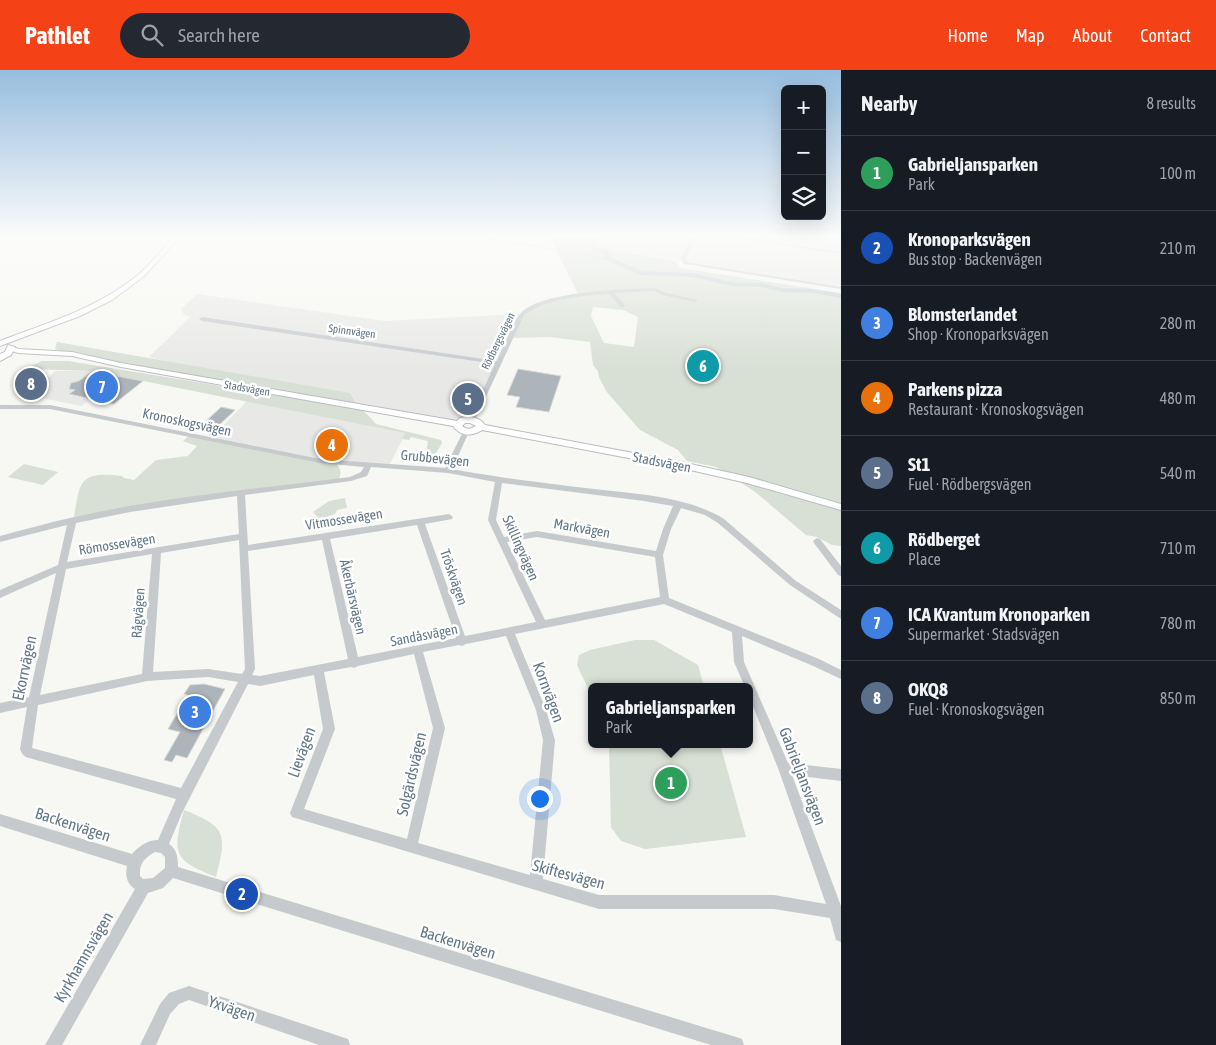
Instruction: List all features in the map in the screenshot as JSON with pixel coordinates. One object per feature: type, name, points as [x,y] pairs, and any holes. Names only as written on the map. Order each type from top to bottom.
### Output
[{"type":"highway","points":[[0,344],[77,314],[122,290],[134,282]]},
{"type":"highway","points":[[0,358],[8,354],[14,342],[28,333]]},
{"type":"highway","points":[[0,344],[12,348]]},
{"type":"main road","name":"Stadsvägen","points":[[12,348],[86,356],[121,365],[357,408],[458,424]]},
{"type":"main road","name":"Stadsvägen","points":[[0,358],[36,352]]},
{"type":"main road","points":[[463,420],[472,420],[480,424],[481,428],[476,432],[460,430],[458,424],[463,420]]},
{"type":"main road","name":"Stadsvägen","points":[[481,428],[748,480],[841,507]]},
{"type":"street","points":[[802,282],[841,288]]},
{"type":"street","name":"Rödbergsvägen","points":[[472,420],[526,309],[535,304],[553,300],[655,289],[664,294],[694,300]]},
{"type":"street","points":[[611,293],[622,306]]},
{"type":"street","name":"Spinnvägen","points":[[202,319],[499,363]]},
{"type":"street","name":"Kronoskogsvägen","points":[[0,407],[50,407],[304,459],[369,466]]},
{"type":"street","points":[[448,471],[466,432]]},
{"type":"street","points":[[0,539],[96,515],[357,478],[366,472],[369,466]]},
{"type":"street","name":"Grubbevägen","points":[[369,466],[448,471],[499,480],[644,498],[708,513],[721,521],[785,576],[841,615]]},
{"type":"street","name":"Skillingvägen","points":[[499,480],[492,514],[501,540],[542,626]]},
{"type":"street","points":[[162,846],[184,796],[246,680],[250,669],[241,494]]},
{"type":"street","points":[[678,505],[666,530],[659,555],[665,600],[815,662],[841,675]]},
{"type":"street","name":"Vitmossevägen","points":[[244,549],[449,517]]},
{"type":"street","name":"Ekorrvägen","points":[[72,520],[25,744],[29,753],[184,796]]},
{"type":"street","name":"Tröskvägen","points":[[420,522],[462,642]]},
{"type":"street","name":"Markvägen","points":[[501,540],[538,534],[659,555]]},
{"type":"street","name":"Römossevägen","points":[[0,594],[63,566],[243,536]]},
{"type":"street","name":"Åkerbärsvägen","points":[[325,536],[354,664]]},
{"type":"street","points":[[817,541],[841,573]]},
{"type":"street","name":"Rågvägen","points":[[147,677],[157,551]]},
{"type":"street","name":"Sandåsvägen","points":[[0,708],[147,677],[208,673],[260,682],[665,600]]},
{"type":"street","name":"Gabrieljansvägen","points":[[736,630],[739,662],[748,683]]},
{"type":"street","name":"Kornvägen","points":[[509,632],[542,710],[549,740],[536,884]]},
{"type":"street","name":"Solgärdsvägen","points":[[411,847],[439,728],[418,651]]},
{"type":"street","name":"Lievägen","points":[[296,814],[329,729],[319,671]]},
{"type":"street","name":"Gabrieljansvägen","points":[[753,694],[784,768],[838,913],[841,935]]},
{"type":"street","points":[[784,768],[841,775]]},
{"type":"street","name":"Skiftesvägen","points":[[296,814],[599,902],[774,902],[838,913]]},
{"type":"street","name":"Backenvägen","points":[[0,820],[125,859],[135,860]]},
{"type":"street","points":[[162,846],[168,849],[172,855],[171,871],[159,883],[144,887],[134,880],[132,873],[135,860],[147,848],[162,846]]},
{"type":"street","name":"Backenvägen","points":[[171,871],[736,1045]]},
{"type":"street","name":"Kyrkhamnsvägen","points":[[53,1045],[144,887]]},
{"type":"street","name":"Yxvägen","points":[[148,1045],[165,1009],[174,998],[189,993],[342,1045]]},
{"type":"shaded area","points":[[572,282],[767,282],[841,293],[841,546],[832,545],[817,537],[806,535],[754,491],[716,467],[687,461],[678,450],[640,430],[606,391],[598,371],[593,365],[590,342],[550,337],[511,338],[526,309],[535,304],[579,296]],"holes":[[[593,307],[623,310],[638,317],[634,347],[604,343],[591,316]]]},
{"type":"shaded area","points":[[808,282],[841,282],[841,287]]},
{"type":"shaded area","points":[[197,294],[385,321],[522,314],[472,420],[460,422],[357,408],[149,357],[190,317],[184,315],[181,309]]},
{"type":"shaded area","points":[[57,342],[350,393],[359,407],[376,424],[441,440],[442,443],[426,463],[417,464],[421,453],[426,453],[428,441],[411,437],[409,440],[402,439],[405,433],[93,371],[30,369],[31,366],[42,361],[68,361],[325,403],[121,365],[63,352],[55,349]]},
{"type":"shaded area","points":[[55,371],[93,371],[79,381],[71,383],[69,388],[75,390],[69,395],[90,399],[82,406],[31,396]]},
{"type":"shaded area","points":[[247,401],[359,422],[406,433],[388,467],[336,463],[209,440]]},
{"type":"shaded area","points":[[189,436],[336,463],[340,470],[340,476],[338,481],[74,517],[78,494],[84,481],[98,475],[122,476],[134,480],[156,460],[188,456],[197,446],[183,441]]},
{"type":"shaded area","points":[[24,464],[58,472],[43,485],[8,477]]},
{"type":"shaded area","points":[[345,498],[347,508],[337,510],[335,514],[319,519],[313,512],[329,501]]},
{"type":"shaded area","points":[[635,640],[654,640],[698,665],[703,683],[588,683],[588,688],[577,665],[579,655],[590,650]]},
{"type":"shaded area","points":[[609,748],[721,748],[746,837],[645,849],[621,841],[611,827]]},
{"type":"shaded area","points":[[184,810],[209,822],[216,827],[220,834],[222,851],[216,877],[191,866],[179,854],[178,837]]},
{"type":"building","points":[[518,369],[561,376],[549,412],[516,407],[520,397],[507,395]]},
{"type":"building","points":[[93,371],[143,381],[114,404],[69,394],[75,390],[69,389],[71,383],[79,381]]},
{"type":"building","points":[[23,378],[43,382],[25,394],[17,392],[27,385],[15,383]]},
{"type":"building","points":[[221,407],[235,410],[216,428],[202,425]]},
{"type":"building","points":[[204,684],[225,689],[187,758],[176,755],[172,762],[164,760],[180,732],[168,729],[188,695],[184,694],[190,685]]},
{"type":"waterway","points":[[721,282],[732,284],[762,285],[782,290],[813,291],[841,296]]},
{"type":"place","name":"Rödberget","points":[[703,366]]},
{"type":"place","name":"OKQ8","points":[[31,384]]},
{"type":"place","name":"ICA Kvantum Kronoparken","points":[[102,387]]},
{"type":"place","name":"St1","points":[[468,399]]},
{"type":"place","name":"Parkens pizza","points":[[332,445]]},
{"type":"place","name":"Blomsterlandet","points":[[195,712]]},
{"type":"place","name":"Gabrieljansparken","points":[[671,783]]},
{"type":"place","name":"Kronoparksvägen","points":[[242,894]]}]
